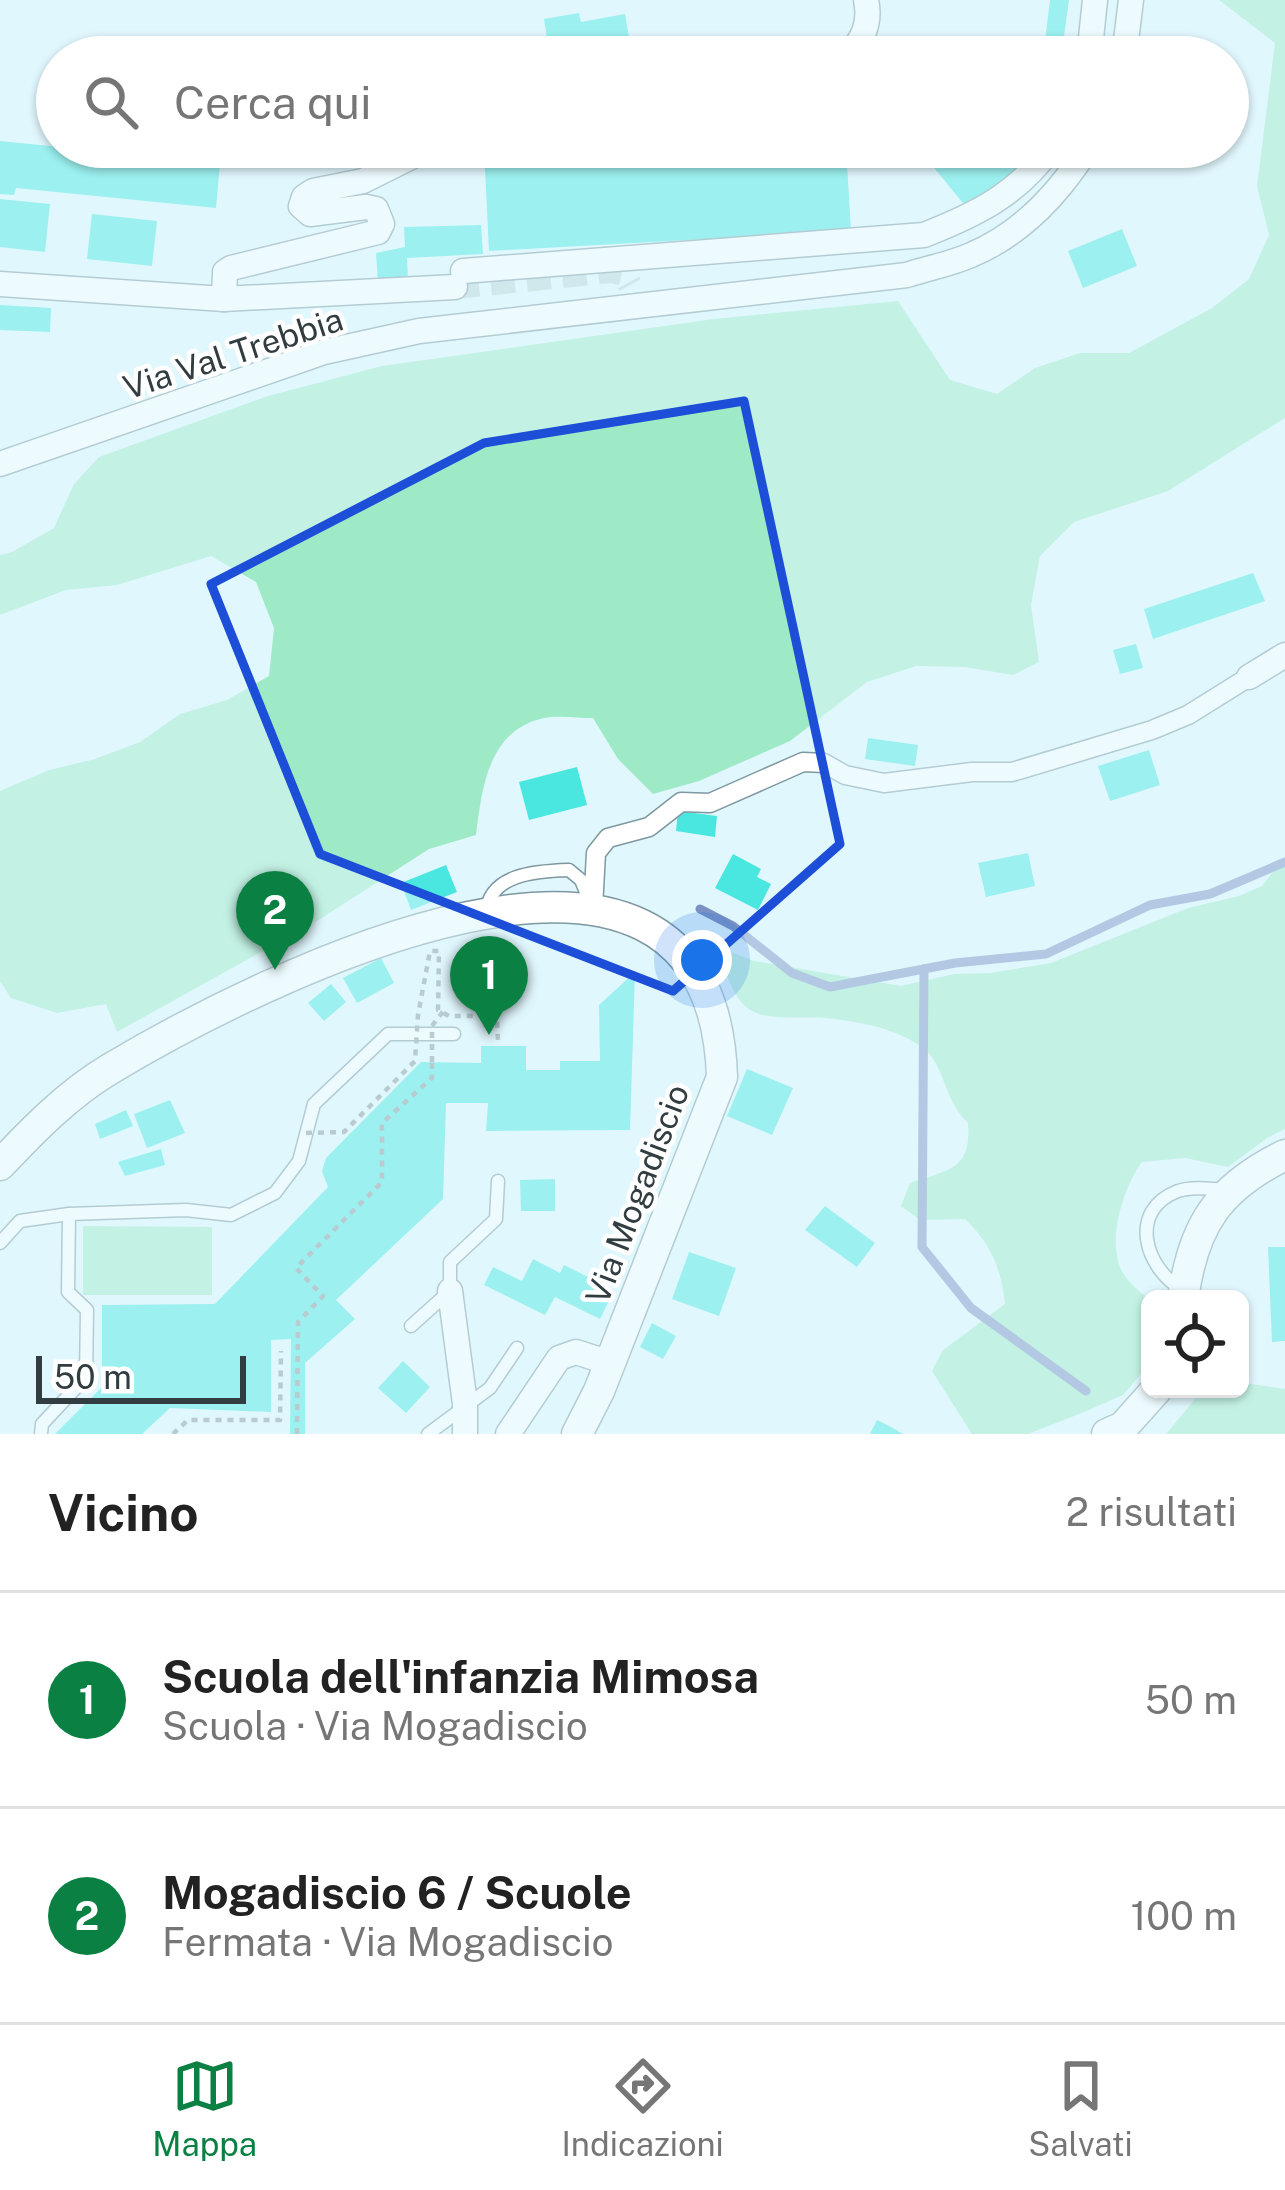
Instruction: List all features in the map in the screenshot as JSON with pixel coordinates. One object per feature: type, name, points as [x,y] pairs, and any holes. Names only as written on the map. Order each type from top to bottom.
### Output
[{"type":"street","points":[[863,36],[866,0]]},
{"type":"street","points":[[1091,36],[1095,0]]},
{"type":"street","points":[[1127,36],[1131,0]]},
{"type":"street","points":[[224,298],[225,272],[232,268],[378,232],[382,224],[376,209],[310,214],[302,206],[304,197],[313,191],[363,181],[389,168]]},
{"type":"street","name":"Via Val Trebbia","points":[[0,284],[224,298],[924,235],[983,212],[1037,168]]},
{"type":"street","name":"Via Val Trebbia","points":[[0,464],[324,352],[419,332],[632,295],[908,274],[973,255],[1029,219],[1066,184],[1076,168]]},
{"type":"street","points":[[593,908],[596,853],[608,838],[649,827],[681,802],[710,803],[803,762],[824,763],[845,775],[884,783],[1012,772],[1188,715],[1285,655]]},
{"type":"street","name":"Via Mogadiscio","points":[[0,1166],[65,1102],[108,1070],[291,975],[394,935],[501,920],[560,905],[629,917],[663,936],[693,970],[721,1033],[722,1076],[610,1363],[577,1434]]},
{"type":"street","points":[[1185,1290],[1201,1228],[1228,1190],[1285,1155]]},
{"type":"street","points":[[450,1292],[466,1404],[465,1434]]},
{"type":"street","points":[[508,1434],[559,1358],[576,1352],[610,1363]]},
{"type":"street","points":[[1107,1434],[1123,1426],[1149,1398]]},
{"type":"lane","points":[[0,1243],[20,1221],[70,1214],[186,1210],[232,1215],[275,1193],[299,1160],[314,1104],[388,1034],[454,1034]]},
{"type":"lane","points":[[411,1326],[450,1292],[450,1262],[496,1219],[498,1181]]},
{"type":"lane","points":[[1180,1290],[1150,1258],[1147,1223],[1156,1205],[1175,1192],[1228,1190]]},
{"type":"lane","points":[[41,1434],[42,1424],[86,1377],[87,1310],[68,1292],[70,1214]]},
{"type":"lane","points":[[428,1434],[490,1388],[517,1348]]},
{"type":"path","points":[[307,1133],[344,1132],[416,1061],[418,1015],[430,951],[439,951],[438,1010],[444,1010]]},
{"type":"path","points":[[444,1010],[449,1016],[497,1016],[498,1042]]},
{"type":"path","points":[[297,1434],[298,1322],[323,1296],[296,1268],[382,1182],[382,1124],[431,1078],[432,1026],[444,1010]]},
{"type":"path","points":[[173,1434],[188,1420],[280,1420],[281,1351]]},
{"type":"highlighted area","points":[[744,401],[840,844],[673,991],[320,854],[211,584],[484,443]]},
{"type":"green space","points":[[1219,0],[1285,0],[1285,418],[1168,491],[1074,522],[1040,556],[1031,605],[1039,662],[1013,675],[916,666],[867,682],[790,741],[699,781],[653,794],[618,759],[593,718],[544,718],[525,725],[499,748],[485,780],[476,835],[429,849],[317,921],[117,1032],[106,1004],[57,1013],[11,998],[0,981],[0,791],[49,770],[140,742],[180,714],[227,700],[269,676],[274,628],[256,582],[211,556],[117,585],[66,590],[0,615],[0,555],[54,528],[74,484],[99,457],[268,396],[382,366],[714,319],[898,301],[950,380],[997,394],[1035,368],[1080,353],[1129,353],[1212,308],[1249,279],[1269,235],[1257,186],[1275,43]]},
{"type":"green space","points":[[1285,856],[1285,1129],[1228,1167],[1185,1158],[1142,1162],[1135,1172],[1120,1211],[1116,1252],[1124,1275],[1141,1292],[1141,1374],[1123,1395],[1028,1434],[972,1434],[932,1371],[943,1350],[1005,1304],[1001,1279],[988,1247],[965,1219],[920,1220],[901,1206],[910,1183],[946,1171],[961,1159],[968,1123],[925,1050],[872,1026],[752,1011],[734,991],[718,947],[754,961],[901,986],[954,974],[1051,963],[1188,908],[1262,886]]},
{"type":"green space","points":[[83,1226],[212,1227],[212,1295],[83,1295]]},
{"type":"green space","points":[[1249,1384],[1285,1389],[1285,1434],[1166,1434],[1196,1398],[1249,1398]]},
{"type":"building","points":[[1050,0],[1069,0],[1064,36],[1046,36]]},
{"type":"building","points":[[579,13],[581,22],[625,14],[629,36],[547,36],[544,19]]},
{"type":"building","points":[[0,141],[36,145],[36,168],[220,168],[216,208],[16,188],[14,195],[0,194]]},
{"type":"building","points":[[485,168],[847,168],[851,231],[489,251]]},
{"type":"building","points":[[934,168],[1017,168],[967,208]]},
{"type":"building","points":[[0,199],[50,204],[45,252],[0,247]]},
{"type":"building","points":[[92,214],[157,221],[152,266],[87,259]]},
{"type":"building","points":[[481,225],[483,254],[407,258],[408,279],[378,282],[376,253],[405,247],[404,227]]},
{"type":"building","points":[[1122,229],[1137,266],[1083,288],[1068,251]]},
{"type":"building","points":[[0,305],[51,308],[50,332],[0,330]]},
{"type":"building","points":[[1253,573],[1265,601],[1153,639],[1144,609]]},
{"type":"building","points":[[1136,644],[1143,668],[1120,674],[1113,650]]},
{"type":"building","points":[[868,738],[918,745],[915,766],[865,759]]},
{"type":"building","points":[[1149,750],[1160,785],[1110,801],[1098,766]]},
{"type":"building","points":[[577,767],[587,805],[529,820],[519,782]]},
{"type":"building","points":[[678,811],[717,816],[715,837],[676,831]]},
{"type":"building","points":[[1028,853],[1035,886],[986,897],[978,863]]},
{"type":"building","points":[[733,854],[761,869],[757,877],[771,884],[758,910],[715,888]]},
{"type":"building","points":[[446,865],[457,892],[411,910],[401,883]]},
{"type":"building","points":[[381,958],[394,983],[357,1003],[343,978]]},
{"type":"building","points":[[635,972],[630,1130],[486,1131],[488,1103],[446,1103],[443,1199],[336,1300],[355,1319],[305,1363],[305,1434],[290,1434],[291,1339],[271,1340],[271,1412],[170,1408],[142,1434],[55,1434],[111,1378],[102,1369],[102,1305],[215,1304],[328,1187],[322,1171],[326,1158],[421,1062],[481,1063],[481,1046],[526,1046],[526,1070],[560,1070],[560,1061],[600,1061],[599,1005]]},
{"type":"building","points":[[331,984],[346,1002],[324,1021],[308,1003]]},
{"type":"building","points":[[747,1069],[793,1088],[772,1135],[727,1116]]},
{"type":"building","points":[[170,1100],[185,1133],[147,1148],[134,1114]]},
{"type":"building","points":[[126,1110],[133,1126],[100,1139],[95,1124]]},
{"type":"building","points":[[161,1149],[165,1165],[125,1176],[118,1162]]},
{"type":"building","points":[[555,1179],[555,1211],[521,1211],[520,1180]]},
{"type":"building","points":[[825,1206],[875,1243],[857,1267],[805,1230]]},
{"type":"building","points":[[1268,1247],[1285,1247],[1285,1341],[1272,1342]]},
{"type":"building","points":[[689,1252],[736,1268],[719,1316],[672,1299]]},
{"type":"building","points":[[533,1259],[560,1273],[564,1265],[614,1290],[600,1319],[555,1297],[545,1315],[484,1285],[493,1267],[522,1281]]},
{"type":"building","points":[[652,1323],[676,1336],[663,1359],[640,1347]]},
{"type":"building","points":[[403,1361],[430,1387],[406,1413],[378,1388]]},
{"type":"building","points":[[877,1420],[891,1427],[903,1434],[870,1434]]},
{"type":"waterway","points":[[700,909],[733,926],[792,973],[830,987],[955,963],[1046,954],[1150,905],[1210,894],[1285,862]]},
{"type":"waterway","points":[[924,969],[922,1247],[971,1308],[1086,1391]]},
{"type":"tunnel","points":[[455,287],[612,271],[624,274],[630,285]]},
{"type":"place","name":"Mogadiscio 6 / Scuole","points":[[275,970]]},
{"type":"place","name":"Scuola dell'infanzia Mimosa","points":[[489,1035]]}]
